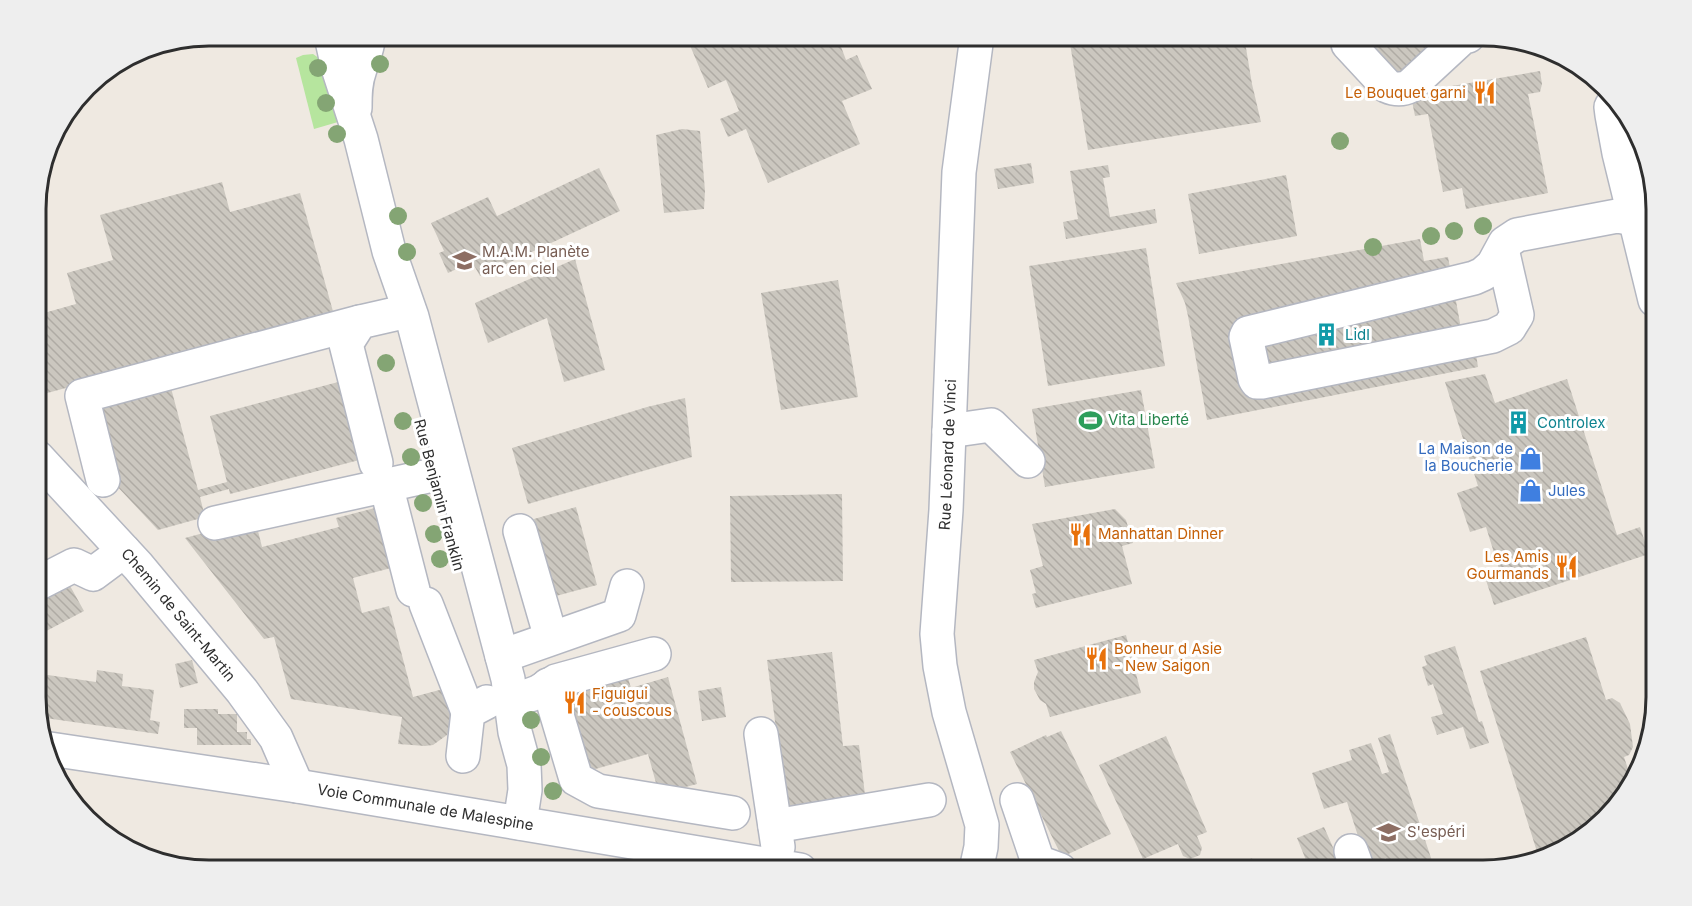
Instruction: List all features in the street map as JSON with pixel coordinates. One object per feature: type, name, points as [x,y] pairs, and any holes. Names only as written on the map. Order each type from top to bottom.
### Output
[{"type":"street","points":[[333,46],[354,116]]},
{"type":"street","points":[[354,116],[355,89],[365,46]]},
{"type":"street","name":"Rue Léonard de Vinci","points":[[976,46],[959,172],[946,510],[937,609],[937,634],[940,666],[949,712],[982,825],[978,859]]},
{"type":"street","points":[[1350,46],[1387,86],[1395,89],[1410,86],[1453,46]]},
{"type":"street","points":[[1611,110],[1619,153],[1646,264]]},
{"type":"street","name":"Rue Benjamin Franklin","points":[[354,116],[389,251],[412,317],[508,679],[508,710],[524,765],[525,790],[520,823]]},
{"type":"street","points":[[1502,249],[1517,315],[1509,328],[1493,336],[1343,366],[1262,382],[1254,379],[1246,337],[1248,333],[1474,278],[1493,265],[1502,249],[1510,239],[1525,233],[1617,216],[1635,219]]},
{"type":"street","name":"Rue Benjamin Franklin","points":[[389,251],[397,335],[433,475],[491,686],[508,710]]},
{"type":"street","points":[[103,480],[82,396],[395,314]]},
{"type":"street","points":[[360,322],[346,344],[381,474],[420,597],[468,712],[463,756]]},
{"type":"street","points":[[949,431],[991,425],[1028,461]]},
{"type":"street","name":"Chemin de Saint-Martin","points":[[46,474],[124,551],[242,691],[276,738],[297,786]]},
{"type":"street","points":[[215,523],[381,474],[433,475]]},
{"type":"street","points":[[520,531],[550,638]]},
{"type":"street","points":[[46,579],[74,565],[93,574],[124,551]]},
{"type":"street","points":[[501,656],[619,615],[627,586]]},
{"type":"street","points":[[468,712],[508,710],[556,681],[654,654]]},
{"type":"street","points":[[548,686],[576,779],[598,791],[733,813]]},
{"type":"street","points":[[761,734],[775,826],[787,860]]},
{"type":"street","name":"Voie Communale de Malespine","points":[[56,750],[297,786],[740,860]]},
{"type":"street","points":[[775,826],[929,800]]},
{"type":"street","points":[[1017,800],[1037,859]]},
{"type":"green space","points":[[313,54],[323,61],[338,122],[314,129],[296,58]]},
{"type":"building","points":[[690,46],[841,46],[846,60],[857,55],[872,89],[842,101],[860,144],[768,183],[746,129],[728,137],[720,119],[739,111],[726,80],[708,88]]},
{"type":"building","points":[[1070,46],[1246,46],[1261,122],[1088,150]]},
{"type":"building","points":[[1365,46],[1442,46],[1399,76]]},
{"type":"building","points":[[1540,71],[1542,84],[1540,92],[1528,94],[1548,193],[1466,209],[1462,188],[1443,192],[1428,114],[1415,116],[1412,101],[1435,96],[1434,89]]},
{"type":"building","points":[[682,129],[700,131],[705,191],[704,209],[664,213],[656,135]]},
{"type":"building","points":[[1031,163],[1034,183],[998,189],[994,169]]},
{"type":"building","points":[[1108,165],[1110,177],[1103,178],[1110,217],[1155,209],[1157,223],[1066,239],[1063,222],[1078,219],[1070,171]]},
{"type":"building","points":[[599,168],[620,211],[480,276],[472,262],[448,273],[439,253],[444,251],[431,223],[488,197],[497,216]]},
{"type":"building","points":[[1286,175],[1297,236],[1199,254],[1188,194]]},
{"type":"building","points":[[222,182],[230,212],[300,193],[334,315],[47,393],[47,312],[76,304],[67,273],[113,260],[100,215]]},
{"type":"building","name":"Lidl","points":[[1420,239],[1424,261],[1448,257],[1466,356],[1476,354],[1478,367],[1207,420],[1188,316],[1176,283]]},
{"type":"building","points":[[1146,248],[1165,366],[1048,386],[1029,266]]},
{"type":"building","points":[[575,259],[605,370],[564,382],[547,318],[488,343],[475,303]]},
{"type":"building","points":[[838,280],[858,397],[781,410],[761,293]]},
{"type":"building","points":[[1485,374],[1495,403],[1567,379],[1617,535],[1640,527],[1646,545],[1646,555],[1494,605],[1485,577],[1500,572],[1486,527],[1470,532],[1457,493],[1478,486],[1445,382]]},
{"type":"building","points":[[342,381],[363,459],[230,494],[229,489],[200,497],[205,517],[158,530],[114,483],[95,408],[171,388],[198,490],[227,482],[210,416]]},
{"type":"building","points":[[1141,390],[1155,468],[1045,487],[1032,409]]},
{"type":"building","points":[[685,398],[692,457],[528,504],[512,448],[647,407]]},
{"type":"building","points":[[842,494],[843,581],[731,582],[730,496]]},
{"type":"building","points":[[576,507],[597,585],[556,596],[534,519]]},
{"type":"building","points":[[375,508],[391,568],[353,578],[362,613],[389,606],[413,697],[447,688],[453,711],[451,724],[447,735],[433,745],[398,744],[402,717],[291,699],[274,637],[264,639],[185,538],[255,519],[262,547],[339,527],[336,518]]},
{"type":"building","points":[[1115,509],[1126,520],[1133,543],[1122,546],[1132,584],[1036,608],[1032,594],[1036,593],[1030,570],[1043,566],[1032,524]]},
{"type":"building","points":[[64,575],[84,611],[46,631],[46,585]]},
{"type":"building","points":[[1126,635],[1141,693],[1050,717],[1046,704],[1040,700],[1034,689],[1038,672],[1034,660]]},
{"type":"building","points":[[1586,637],[1606,700],[1612,698],[1620,703],[1630,724],[1633,747],[1629,755],[1624,757],[1628,770],[1618,787],[1590,819],[1555,843],[1537,850],[1480,671]]},
{"type":"building","points":[[1455,646],[1479,722],[1482,721],[1489,743],[1470,749],[1463,727],[1437,735],[1431,717],[1443,714],[1433,684],[1428,686],[1422,667],[1427,665],[1424,656]]},
{"type":"building","points":[[832,652],[843,746],[859,745],[866,803],[787,813],[767,660]]},
{"type":"building","points":[[192,660],[198,683],[180,688],[175,664]]},
{"type":"building","points":[[97,670],[123,674],[122,686],[154,690],[150,720],[160,722],[158,734],[48,718],[46,675],[96,682]]},
{"type":"building","points":[[626,671],[631,688],[668,677],[697,784],[659,794],[648,754],[585,772],[563,689]]},
{"type":"building","points":[[721,687],[726,717],[702,721],[698,691]]},
{"type":"building","points":[[184,709],[218,709],[218,714],[237,714],[237,732],[247,732],[247,739],[251,739],[251,745],[197,745],[197,728],[184,728]]},
{"type":"building","points":[[1061,731],[1111,834],[1062,857],[1010,752],[1046,735],[1047,737]]},
{"type":"building","name":"S'espéri","points":[[1390,734],[1431,859],[1365,859],[1347,802],[1324,809],[1312,773],[1352,760],[1349,750],[1371,743],[1382,774],[1389,772],[1378,738]]},
{"type":"building","points":[[1166,736],[1207,832],[1197,836],[1202,848],[1200,855],[1190,859],[1183,856],[1178,844],[1143,859],[1099,765]]},
{"type":"building","points":[[1324,827],[1338,859],[1306,859],[1297,838]]},
{"type":"place","name":"Le Bouquet garni","points":[[1484,93]]},
{"type":"place","name":"M.A.M. Planète arc en ciel","points":[[464,261]]},
{"type":"place","name":"Lidl","points":[[1327,335]]},
{"type":"place","name":"Vita Liberté","points":[[1090,420]]},
{"type":"place","name":"Controlex","points":[[1519,423]]},
{"type":"place","name":"La Maison de la Boucherie","points":[[1531,458]]},
{"type":"place","name":"Jules","points":[[1530,491]]},
{"type":"place","name":"Manhattan Dinner","points":[[1080,534]]},
{"type":"place","name":"Les Amis Gourmands","points":[[1567,566]]},
{"type":"place","name":"Bonheur d Asie - New Saigon","points":[[1096,658]]},
{"type":"place","name":"Figuigui - couscous","points":[[574,703]]},
{"type":"place","name":"S'espéri","points":[[1389,832]]}]
